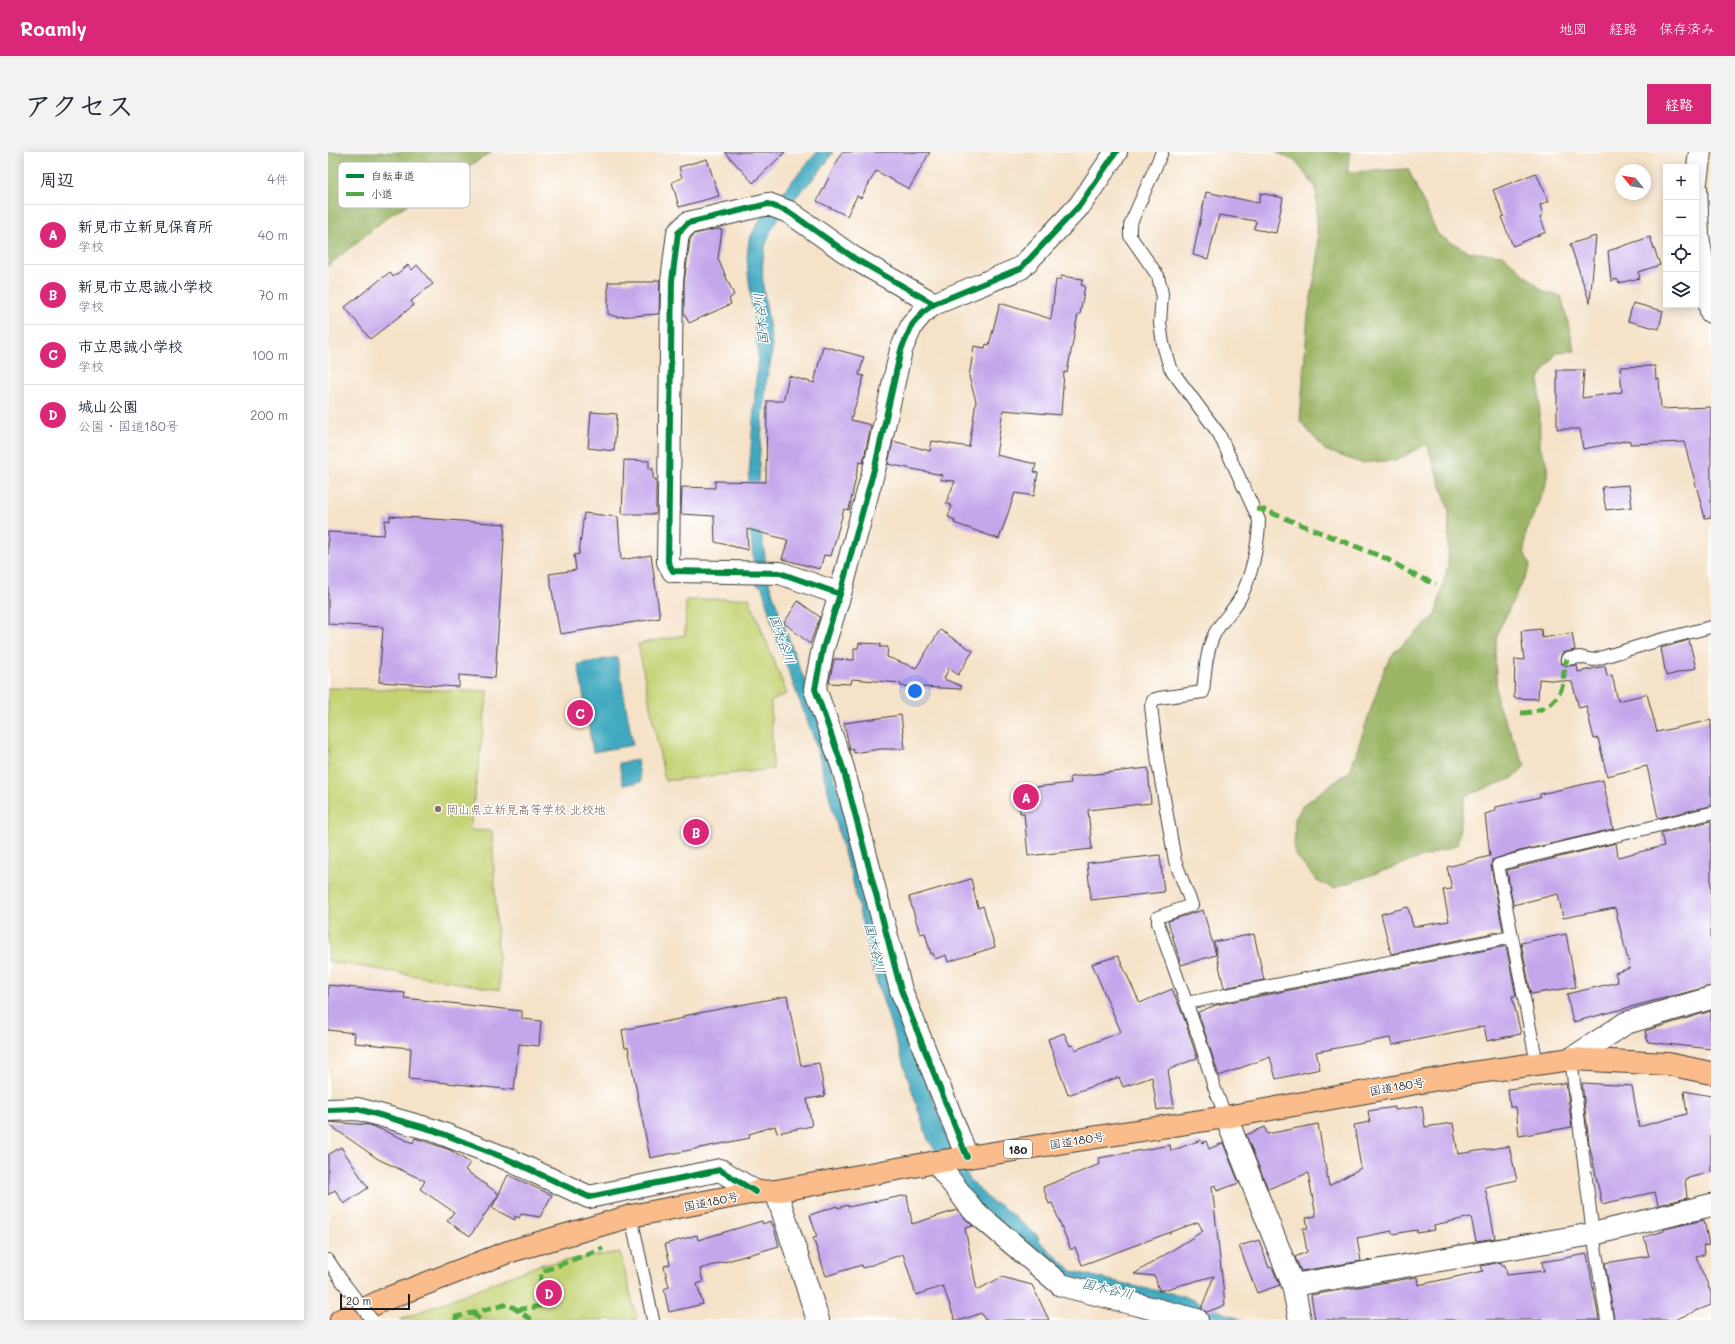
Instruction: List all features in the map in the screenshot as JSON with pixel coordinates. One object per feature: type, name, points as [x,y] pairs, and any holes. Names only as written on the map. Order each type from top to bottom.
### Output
[{"type":"highway","name":"国道180号","points":[[341,1320],[383,1300],[508,1252],[631,1216],[936,1162],[1226,1117],[1472,1072],[1571,1059],[1668,1064],[1711,1073]]},
{"type":"street","points":[[967,1157],[901,990],[843,768],[815,689],[823,648],[840,594],[876,462],[901,350],[912,325],[923,312],[934,304],[1020,268],[1080,205],[1116,152]]},
{"type":"street","points":[[1698,164],[1700,152]]},
{"type":"street","points":[[1696,200],[1698,236],[1711,312]]},
{"type":"street","points":[[840,594],[780,573],[744,571],[673,571],[668,562],[672,281],[678,232],[688,222],[768,204],[789,212],[854,258],[934,304]]},
{"type":"street","points":[[1571,1059],[1626,1023],[1711,998]]},
{"type":"street","points":[[328,1110],[358,1109],[433,1130],[505,1158],[589,1197],[720,1170],[766,1192],[818,1320]]},
{"type":"street","points":[[1226,1117],[1293,1285],[1300,1320]]},
{"type":"street","points":[[936,1162],[973,1210],[1061,1285],[1197,1320]]},
{"type":"street","points":[[1293,1285],[1593,1234],[1711,1205]]},
{"type":"lane","points":[[1162,152],[1130,225],[1130,236],[1158,276],[1162,294],[1160,323],[1163,344],[1170,368],[1220,434],[1259,520],[1259,532],[1246,586],[1239,600],[1214,635],[1207,658],[1203,692],[1159,698],[1153,700],[1151,706],[1159,771],[1176,861],[1192,905],[1158,917],[1158,923],[1200,1041],[1214,1087],[1226,1117]]},
{"type":"lane","points":[[1567,659],[1580,658],[1593,660],[1660,640],[1711,627]]},
{"type":"lane","points":[[1537,1064],[1498,865],[1711,813]]},
{"type":"lane","points":[[1187,1003],[1512,937]]},
{"type":"lane","points":[[1571,1059],[1593,1234],[1607,1320]]},
{"type":"lane","points":[[631,1216],[654,1320]]},
{"type":"lane","points":[[328,1260],[372,1320]]},
{"type":"green space","points":[[328,152],[492,152],[470,166],[470,162],[338,162],[338,208],[401,208],[390,215],[328,266]]},
{"type":"green space","points":[[1276,152],[1350,152],[1347,172],[1408,169],[1438,235],[1469,252],[1503,255],[1544,292],[1561,296],[1575,351],[1557,352],[1539,378],[1540,447],[1548,466],[1546,484],[1526,533],[1524,551],[1530,567],[1498,632],[1495,649],[1497,702],[1525,766],[1513,778],[1465,796],[1457,845],[1334,888],[1317,881],[1294,853],[1295,819],[1303,805],[1350,771],[1385,667],[1394,652],[1435,616],[1448,565],[1449,510],[1427,444],[1396,460],[1361,463],[1325,450],[1300,421],[1308,314],[1318,258],[1316,188],[1295,161]]},
{"type":"green space","points":[[749,598],[787,694],[771,701],[773,769],[665,781],[638,644],[685,635],[686,600]]},
{"type":"green space","points":[[328,688],[488,691],[470,830],[492,831],[500,990],[328,961]]},
{"type":"green space","points":[[620,1252],[637,1320],[399,1320],[539,1265]]},
{"type":"water","name":"国木谷川","points":[[817,152],[833,152],[817,174],[781,215],[768,238],[764,251],[764,292],[772,351],[766,385],[760,459],[758,496],[759,533],[762,536],[769,583],[796,659],[811,695],[909,1037],[945,1131],[970,1180],[993,1203],[1000,1205],[1039,1237],[1038,1240],[1072,1271],[1138,1287],[1181,1295],[1242,1320],[1206,1320],[1065,1283],[968,1196],[928,1140],[872,967],[850,869],[848,868],[815,742],[776,638],[762,587],[756,584],[747,502],[758,353],[748,273],[747,257],[749,239],[762,216]]},
{"type":"water","points":[[617,657],[633,745],[593,752],[578,664]]},
{"type":"water","points":[[637,760],[641,782],[623,785],[619,763]]},
{"type":"building","points":[[725,152],[785,152],[753,183]]},
{"type":"building","points":[[842,152],[930,152],[909,189],[876,171],[861,198],[857,196],[847,216],[817,201]]},
{"type":"building","points":[[707,159],[719,196],[679,207],[672,182],[682,178],[679,167]]},
{"type":"building","points":[[1536,173],[1549,201],[1540,205],[1543,215],[1540,217],[1546,232],[1513,246],[1501,217],[1504,216],[1493,190]]},
{"type":"building","points":[[1206,192],[1259,203],[1261,193],[1283,198],[1276,233],[1254,229],[1256,221],[1219,215],[1208,259],[1193,255]]},
{"type":"building","points":[[716,229],[722,230],[718,259],[734,295],[729,299],[731,304],[689,323],[684,313],[684,282],[690,239],[694,234]]},
{"type":"building","points":[[1596,236],[1590,303],[1570,244]]},
{"type":"building","points":[[1650,237],[1660,265],[1638,272],[1640,278],[1619,283],[1617,279],[1611,281],[1608,251]]},
{"type":"building","points":[[408,265],[412,270],[417,265],[433,284],[411,301],[414,305],[370,339],[345,307],[390,272],[393,277]]},
{"type":"building","points":[[1061,276],[1083,279],[1081,285],[1085,286],[1067,373],[1064,372],[1061,415],[1003,410],[996,455],[1036,464],[1034,472],[1038,473],[1034,496],[1015,493],[999,539],[954,523],[955,520],[948,517],[952,506],[946,503],[955,481],[941,480],[942,475],[888,464],[893,441],[930,451],[932,441],[969,447],[976,401],[969,377],[974,346],[985,348],[986,344],[989,345],[1000,303],[1051,319],[1056,280],[1060,280]]},
{"type":"building","points":[[655,280],[660,280],[659,314],[617,317],[608,314],[608,282],[655,282]]},
{"type":"building","points":[[1633,303],[1663,311],[1659,329],[1628,321]]},
{"type":"building","points":[[823,346],[864,357],[859,375],[864,376],[851,420],[871,425],[863,463],[859,462],[849,510],[844,509],[831,556],[824,555],[820,569],[782,559],[788,540],[747,529],[748,550],[715,542],[714,516],[681,514],[682,487],[715,488],[715,481],[766,482],[767,401],[783,401],[789,376],[814,383]]},
{"type":"building","points":[[1655,366],[1656,379],[1659,379],[1661,409],[1711,407],[1711,517],[1705,518],[1684,442],[1630,444],[1630,440],[1583,449],[1580,429],[1557,429],[1557,370],[1584,370],[1582,398],[1622,392],[1620,367]]},
{"type":"building","points":[[591,412],[617,414],[614,451],[588,448]]},
{"type":"building","points":[[624,460],[649,461],[649,469],[653,469],[653,479],[656,479],[656,514],[622,514]]},
{"type":"building","points":[[1629,485],[1632,507],[1606,510],[1602,487]]},
{"type":"building","points":[[584,513],[618,517],[621,560],[651,555],[660,618],[560,634],[549,574],[576,570],[574,555],[579,554]]},
{"type":"building","points":[[390,516],[505,524],[495,678],[459,675],[459,687],[379,682],[383,627],[328,624],[328,532],[384,535],[385,520],[390,521]]},
{"type":"building","points":[[798,601],[820,617],[810,644],[784,623]]},
{"type":"building","points":[[1541,629],[1542,638],[1572,633],[1575,650],[1562,653],[1560,660],[1561,663],[1568,666],[1577,665],[1578,672],[1605,666],[1607,676],[1612,675],[1618,701],[1647,694],[1657,732],[1711,720],[1711,806],[1658,818],[1647,766],[1607,776],[1598,738],[1594,739],[1586,706],[1579,708],[1572,682],[1539,679],[1538,699],[1514,698],[1515,659],[1524,660],[1521,631]]},
{"type":"building","points":[[940,630],[973,651],[958,675],[949,668],[944,679],[961,686],[961,689],[900,686],[901,683],[852,679],[851,684],[829,683],[834,659],[854,660],[854,648],[858,648],[859,643],[881,644],[880,647],[888,647],[887,657],[916,668]]},
{"type":"building","points":[[1689,640],[1696,668],[1666,676],[1661,648]]},
{"type":"building","points":[[901,715],[905,749],[880,749],[854,753],[853,749],[850,750],[844,723]]},
{"type":"building","points":[[1148,768],[1151,803],[1088,810],[1092,849],[1028,856],[1024,813],[1020,813],[1018,789],[1071,783],[1070,777]]},
{"type":"building","points":[[1603,780],[1613,829],[1516,852],[1492,860],[1491,866],[1503,931],[1391,954],[1381,914],[1408,907],[1413,927],[1449,921],[1443,890],[1452,889],[1447,867],[1490,856],[1485,814],[1495,811],[1496,807],[1540,797],[1540,794]]},
{"type":"building","points":[[1711,821],[1711,986],[1573,1022],[1567,994],[1618,982],[1615,973],[1630,968],[1615,908],[1563,918],[1558,894],[1513,905],[1507,870],[1616,843],[1618,857],[1664,846],[1661,833]]},
{"type":"building","points":[[1160,855],[1164,892],[1091,900],[1087,863]]},
{"type":"building","points":[[971,879],[978,908],[983,906],[995,947],[948,962],[946,955],[935,959],[933,953],[931,954],[925,933],[920,934],[909,897]]},
{"type":"building","points":[[1203,910],[1216,955],[1181,965],[1168,921]]},
{"type":"building","points":[[1254,934],[1264,980],[1224,988],[1214,942]]},
{"type":"building","points":[[1566,934],[1576,987],[1531,994],[1521,943]]},
{"type":"building","points":[[1506,946],[1516,996],[1512,996],[1521,1034],[1487,1041],[1484,1026],[1392,1045],[1390,1038],[1316,1052],[1320,1069],[1276,1079],[1270,1057],[1219,1076],[1198,1012],[1216,1005]]},
{"type":"building","points":[[1118,956],[1140,1003],[1172,989],[1183,1015],[1197,1058],[1168,1070],[1174,1107],[1157,1110],[1152,1077],[1123,1087],[1119,1077],[1068,1095],[1048,1039],[1064,1033],[1070,1046],[1073,1045],[1075,1050],[1121,1032],[1092,964]]},
{"type":"building","points":[[328,985],[405,993],[404,998],[522,1011],[522,1019],[541,1021],[539,1046],[519,1044],[514,1090],[409,1079],[411,1048],[354,1043],[355,1033],[328,1030]]},
{"type":"building","points":[[787,996],[801,1066],[819,1063],[825,1096],[807,1099],[812,1126],[777,1133],[775,1126],[749,1134],[750,1138],[650,1158],[628,1047],[625,1048],[622,1030],[684,1018],[683,1016]]},
{"type":"building","points":[[1711,1011],[1711,1049],[1648,1042],[1645,1031]]},
{"type":"building","points":[[1566,1083],[1572,1127],[1519,1136],[1516,1107],[1510,1107],[1508,1089]]},
{"type":"building","points":[[1582,1083],[1632,1086],[1639,1126],[1687,1114],[1684,1091],[1711,1096],[1711,1172],[1685,1179],[1687,1198],[1658,1205],[1655,1192],[1602,1204],[1589,1143]]},
{"type":"building","points":[[1422,1106],[1425,1127],[1453,1123],[1458,1154],[1509,1146],[1517,1180],[1485,1187],[1495,1238],[1476,1241],[1471,1217],[1434,1225],[1435,1230],[1417,1233],[1417,1230],[1392,1234],[1392,1231],[1357,1238],[1361,1261],[1301,1271],[1295,1257],[1307,1252],[1303,1228],[1308,1228],[1306,1218],[1316,1216],[1308,1173],[1268,1189],[1246,1135],[1265,1127],[1267,1134],[1318,1124],[1329,1186],[1361,1168],[1354,1125],[1370,1122],[1368,1111],[1395,1107],[1395,1110]]},
{"type":"building","points":[[328,1122],[370,1125],[413,1143],[415,1138],[450,1150],[470,1163],[465,1170],[499,1194],[470,1236],[447,1221],[454,1212],[420,1189],[425,1181],[378,1159],[328,1124]]},
{"type":"building","points":[[1201,1140],[1202,1143],[1206,1141],[1209,1149],[1223,1143],[1239,1183],[1217,1191],[1215,1185],[1212,1186],[1225,1305],[1207,1312],[1201,1309],[1214,1276],[1159,1291],[1155,1276],[1134,1274],[1203,1231],[1198,1222],[1082,1265],[1075,1247],[1071,1250],[1052,1203],[1049,1204],[1043,1187],[1100,1164],[1099,1158],[1170,1145],[1171,1151]]},
{"type":"building","points":[[341,1147],[368,1188],[344,1204],[335,1190],[328,1195],[328,1155]]},
{"type":"building","points":[[508,1175],[552,1195],[540,1217],[521,1214],[519,1218],[515,1216],[515,1220],[492,1208]]},
{"type":"building","points":[[907,1195],[912,1224],[957,1210],[973,1226],[965,1228],[977,1290],[1002,1277],[1032,1285],[1049,1320],[985,1320],[981,1313],[962,1320],[955,1320],[943,1286],[916,1295],[903,1254],[863,1268],[862,1265],[826,1276],[813,1238],[817,1237],[810,1215],[837,1206],[838,1208],[848,1205],[848,1207]]},
{"type":"building","points":[[1704,1220],[1709,1245],[1703,1246],[1704,1255],[1696,1257],[1711,1292],[1711,1305],[1674,1320],[1614,1320],[1605,1263],[1649,1256],[1644,1237],[1664,1231],[1664,1229]]},
{"type":"building","points":[[762,1221],[763,1224],[770,1221],[771,1224],[773,1224],[779,1246],[700,1269],[703,1282],[697,1284],[703,1304],[669,1312],[664,1289],[669,1287],[664,1266],[670,1264],[665,1244],[697,1235],[698,1240]]},
{"type":"building","points":[[1259,1240],[1269,1268],[1272,1267],[1280,1285],[1257,1293],[1239,1246]]},
{"type":"building","points":[[1587,1254],[1599,1320],[1315,1320],[1311,1295],[1417,1277],[1418,1285],[1483,1271],[1481,1266],[1501,1262],[1501,1265],[1505,1265],[1507,1275],[1544,1271],[1542,1262]]},
{"type":"marked path","points":[[1256,509],[1264,510],[1385,558],[1416,576],[1436,584]]},
{"type":"marked path","points":[[1521,713],[1528,713],[1542,709],[1553,701],[1561,690],[1567,659]]},
{"type":"marked path","points":[[517,1310],[540,1306],[541,1272],[603,1248]]},
{"type":"marked path","points":[[456,1320],[456,1317],[508,1304],[532,1320]]},
{"type":"marked path","points":[[472,1313],[481,1320]]},
{"type":"cycle path","points":[[967,1157],[901,990],[843,768],[815,689],[823,648],[840,594],[876,462],[901,350],[912,325],[923,312],[934,304],[1021,268],[1080,205],[1116,152]]},
{"type":"cycle path","points":[[840,594],[780,573],[673,571],[668,562],[672,281],[678,233],[688,223],[768,204],[789,212],[854,258],[934,304]]},
{"type":"cycle path","points":[[328,1110],[358,1109],[433,1130],[505,1158],[589,1197],[720,1170],[756,1192]]},
{"type":"place","name":"市立思誠小学校","points":[[580,713]]},
{"type":"place","name":"新見市立新見保育所","points":[[1026,797]]},
{"type":"place","name":"岡山県立新見高等学校 北校地","points":[[438,809]]},
{"type":"place","name":"新見市立思誠小学校","points":[[696,832]]},
{"type":"place","name":"城山公園","points":[[549,1293]]}]
